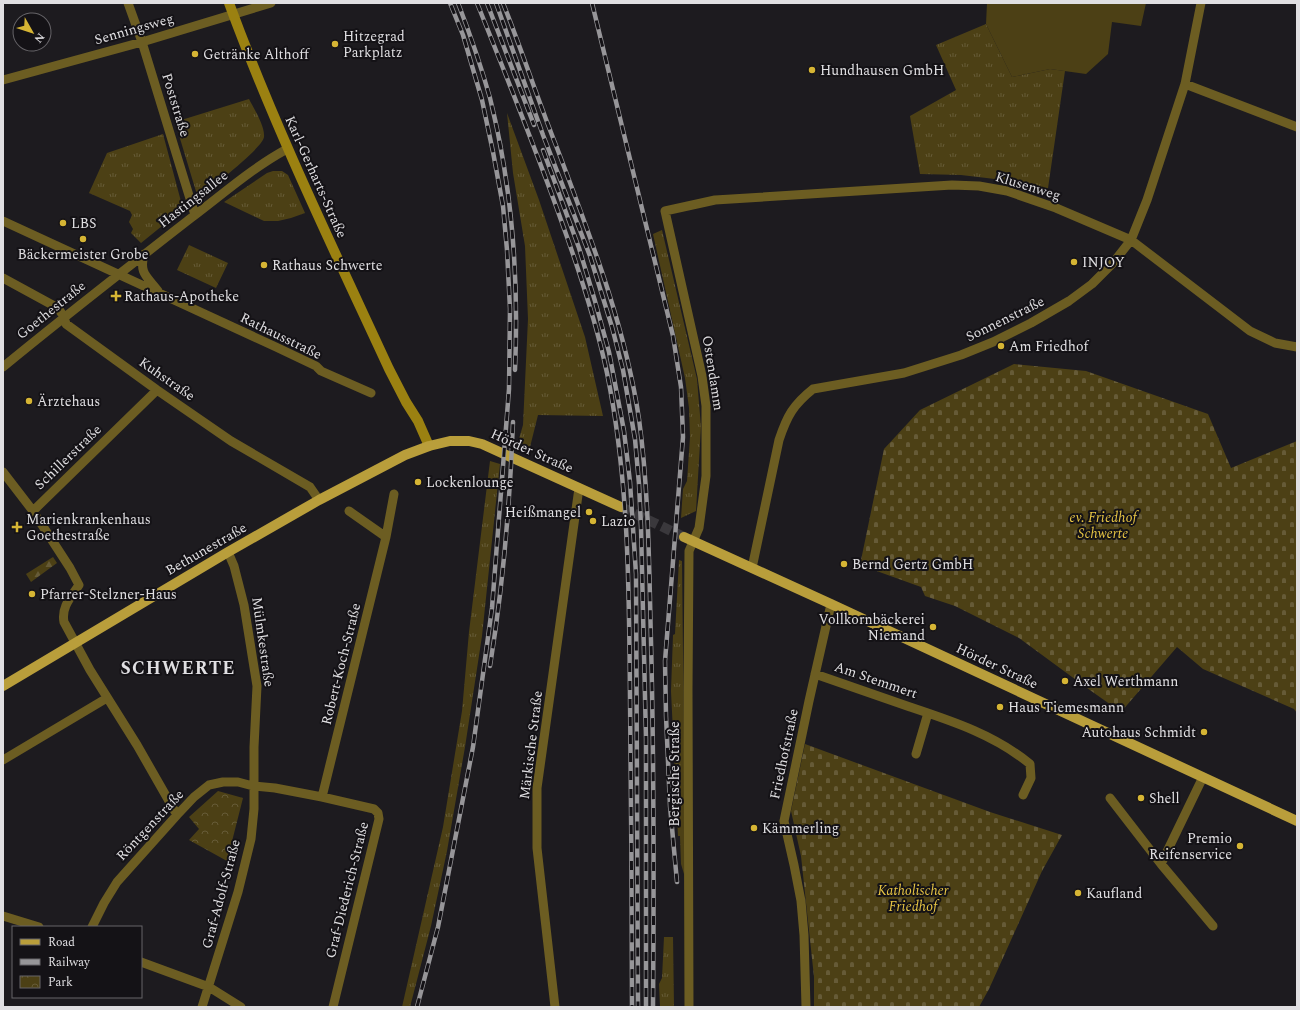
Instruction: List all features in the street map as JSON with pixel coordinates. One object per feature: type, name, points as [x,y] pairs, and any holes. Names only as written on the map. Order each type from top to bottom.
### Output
[{"type":"main road","name":"Karl-Gerharts-Straße","points":[[229,3],[247,53],[287,149],[389,369],[406,402],[418,421],[428,446]]},
{"type":"main road","name":"Hörder Straße","points":[[428,446],[450,441],[469,441],[482,444],[620,507]]},
{"type":"main road","name":"Bethunestraße","points":[[3,686],[228,552],[320,500],[406,455],[428,446]]},
{"type":"main road","name":"Hörder Straße","points":[[688,539],[1297,821]]},
{"type":"street","name":"Poststraße","points":[[128,3],[142,42],[195,215]]},
{"type":"street","name":"Senningsweg","points":[[3,80],[142,42],[271,3]]},
{"type":"street","name":"Sonnenstraße","points":[[752,568],[779,440],[789,413],[803,397],[814,389],[904,373],[961,355],[993,342],[1031,323],[1076,295],[1092,284],[1113,263],[1131,240],[1147,200],[1186,84],[1201,3]]},
{"type":"street","points":[[1186,84],[1297,128]]},
{"type":"street","name":"Hastingsallee","points":[[118,274],[249,172],[287,149]]},
{"type":"street","name":"Klusenweg","points":[[665,211],[715,200],[952,185],[978,186],[1007,191],[1056,208],[1131,240],[1250,331],[1275,343],[1297,347]]},
{"type":"street","name":"Ostendamm","points":[[665,211],[702,376],[706,406],[706,476],[699,528],[688,539]]},
{"type":"street","name":"Rathausstraße","points":[[3,221],[316,366],[321,371],[371,392]]},
{"type":"street","name":"Rathausstraße","points":[[144,254],[142,269],[144,274],[159,292]]},
{"type":"street","name":"Goethestraße","points":[[3,367],[118,274]]},
{"type":"street","name":"Kuhstraße","points":[[3,278],[58,308],[64,317],[66,324],[157,390],[231,440],[310,486],[320,500]]},
{"type":"street","name":"Schillerstraße","points":[[3,472],[33,511],[157,390]]},
{"type":"street","name":"Märkische Straße","points":[[555,1007],[537,848],[537,788],[579,488]]},
{"type":"street","name":"Robert-Koch-Straße","points":[[322,797],[386,537],[394,494]]},
{"type":"street","points":[[33,511],[70,568],[79,585],[67,602],[62,614],[64,622],[106,698],[136,745],[177,815]]},
{"type":"street","points":[[349,511],[386,537]]},
{"type":"street","name":"Bergische Straße","points":[[688,539],[689,1007]]},
{"type":"street","name":"Mülmkestraße","points":[[228,552],[234,566],[244,604],[257,686],[253,786]]},
{"type":"street","name":"Friedhofstraße","points":[[806,1007],[804,936],[801,901],[784,821],[831,604]]},
{"type":"street","name":"Am Stemmert","points":[[815,674],[984,734],[1017,754],[1030,764],[1031,778],[1023,795]]},
{"type":"street","points":[[3,760],[106,698]]},
{"type":"street","name":"Am Stemmert","points":[[916,754],[928,713]]},
{"type":"street","points":[[1161,864],[1203,777]]},
{"type":"street","name":"Röntgenstraße","points":[[92,926],[117,882],[194,797],[209,786],[223,782],[238,782],[253,786],[275,788],[322,797]]},
{"type":"street","name":"Graf-Adolf-Straße","points":[[202,1007],[238,892],[251,839],[254,809],[253,786]]},
{"type":"street","name":"Graf-Diederich-Straße","points":[[322,797],[374,809],[378,813],[379,819],[333,1007]]},
{"type":"street","points":[[1110,798],[1161,864],[1213,926]]},
{"type":"street","points":[[3,916],[36,926]]},
{"type":"street","points":[[142,962],[209,987],[242,1007]]},
{"type":"green space","points":[[987,3],[1146,3],[1141,26],[1112,22],[1108,54],[1086,74],[1050,69],[1012,77],[986,24]]},
{"type":"green space","points":[[986,24],[1012,77],[1050,69],[1065,71],[1047,195],[995,179],[961,175],[920,174],[910,116],[956,90],[936,45]]},
{"type":"green space","points":[[249,99],[263,128],[264,137],[261,143],[245,159],[198,198],[175,122]]},
{"type":"green space","points":[[507,113],[539,200],[585,337],[603,416],[538,415],[529,451],[517,446],[523,425],[528,319],[525,246],[513,173]]},
{"type":"green space","points":[[163,134],[183,209],[141,243],[131,233],[133,229],[129,222],[132,215],[130,211],[89,193],[107,153]]},
{"type":"green space","points":[[282,171],[288,175],[305,213],[278,221],[264,221],[224,202],[267,173]]},
{"type":"green space","points":[[662,230],[697,379],[701,427],[696,511],[681,518],[683,489],[687,481],[690,437],[689,408],[685,378],[653,234]]},
{"type":"green space","points":[[189,245],[228,263],[216,288],[177,270]]},
{"type":"green space","name":"ev. Friedhof Schwerte","points":[[1014,364],[1086,371],[1208,414],[1231,468],[1297,441],[1297,713],[1294,709],[1203,669],[1177,647],[1121,712],[1019,638],[955,606],[925,596],[921,587],[860,565],[884,449],[920,410]]},
{"type":"green space","points":[[490,461],[500,464],[482,636],[465,747],[447,851],[431,926],[410,1007],[402,1007],[443,827],[462,711],[469,632]]},
{"type":"green space","points":[[53,557],[57,563],[31,582],[26,574]]},
{"type":"green space","points":[[679,560],[682,561],[685,838],[684,874],[681,864],[680,836],[678,836],[671,691],[673,635],[675,634]]},
{"type":"green space","name":"Katholischer Friedhof","points":[[805,744],[990,812],[1062,835],[1042,871],[989,989],[979,1007],[814,1007],[814,977],[801,856],[791,811]]},
{"type":"green space","points":[[218,791],[243,798],[227,861],[189,840],[199,829],[189,817]]},
{"type":"green space","points":[[664,937],[673,937],[674,1007],[660,1007],[659,984],[662,978]]},
{"type":"tunnel","points":[[621,507],[684,537]]},
{"type":"railway","points":[[417,1007],[438,927],[473,747],[492,608],[509,389],[510,309],[503,206],[482,100],[463,35],[450,3]]},
{"type":"railway","points":[[458,3],[490,98],[504,165],[509,199],[515,267],[515,370]]},
{"type":"railway","points":[[477,3],[531,138],[587,296],[598,334],[614,413],[624,494],[628,575],[630,656],[632,1007]]},
{"type":"railway","points":[[487,3],[534,125]]},
{"type":"railway","points":[[496,3],[543,135],[590,256],[612,327],[623,370],[635,439],[641,527],[646,739],[646,1007]]},
{"type":"railway","points":[[503,3],[582,214],[605,281],[625,349],[639,419],[647,502],[650,585],[654,870],[653,1007]]},
{"type":"railway","points":[[592,3],[673,336],[681,387],[683,437],[665,661],[670,806],[677,882]]},
{"type":"railway","points":[[543,150],[579,248],[609,352],[624,431],[630,482],[636,574],[638,1007]]},
{"type":"railway","points":[[490,666],[499,606],[505,544],[513,422]]},
{"type":"place","name":"Hitzegrad Parkplatz","points":[[335,44]]},
{"type":"place","name":"Getränke Althoff","points":[[195,54]]},
{"type":"place","name":"Hundhausen GmbH","points":[[812,70]]},
{"type":"place","name":"LBS","points":[[63,223]]},
{"type":"place","name":"Bäckermeister Grobe","points":[[83,239]]},
{"type":"place","name":"INJOY","points":[[1074,262]]},
{"type":"place","name":"Rathaus Schwerte","points":[[264,265]]},
{"type":"place","name":"Rathaus-Apotheke","points":[[116,296]]},
{"type":"place","name":"Am Friedhof","points":[[1001,346]]},
{"type":"place","name":"Ärztehaus","points":[[29,401]]},
{"type":"place","name":"Lockenlounge","points":[[418,482]]},
{"type":"place","name":"Heißmangel","points":[[589,512]]},
{"type":"place","name":"Lazio","points":[[593,521]]},
{"type":"place","name":"Marienkrankenhaus Goethestraße","points":[[17,527]]},
{"type":"place","name":"Bernd Gertz GmbH","points":[[844,564]]},
{"type":"place","name":"Pfarrer-Stelzner-Haus","points":[[32,594]]},
{"type":"place","name":"Vollkornbäckerei Niemand","points":[[933,627]]},
{"type":"place","name":"Axel Werthmann","points":[[1065,681]]},
{"type":"place","name":"Haus Tiemesmann","points":[[1000,707]]},
{"type":"place","name":"Autohaus Schmidt","points":[[1204,732]]},
{"type":"place","name":"Shell","points":[[1141,798]]},
{"type":"place","name":"Kämmerling","points":[[754,828]]},
{"type":"place","name":"Premio Reifenservice","points":[[1240,846]]},
{"type":"place","name":"Kaufland","points":[[1078,893]]},
{"type":"district","name":"SCHWERTE","points":[[178,668]]}]
